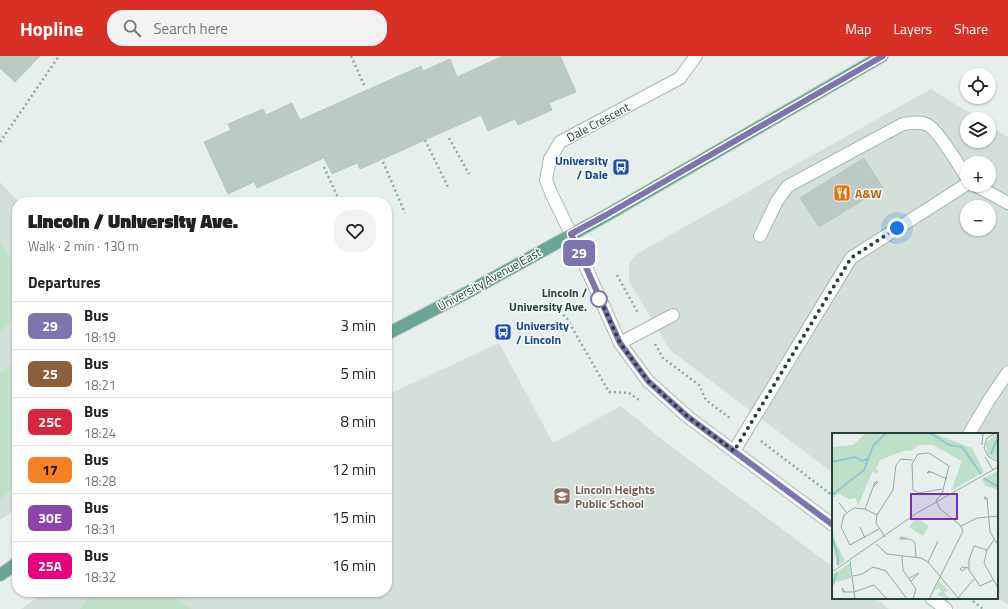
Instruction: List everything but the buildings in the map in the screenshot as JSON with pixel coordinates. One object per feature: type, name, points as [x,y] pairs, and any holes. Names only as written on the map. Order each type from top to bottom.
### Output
[{"type":"main road","name":"University Avenue East","points":[[392,331],[468,292],[606,215],[882,56]]},
{"type":"main road","points":[[0,575],[12,567]]},
{"type":"street","name":"Dale Crescent","points":[[696,56],[680,78],[560,142],[550,159],[546,180],[620,343],[648,381],[688,417],[832,524]]},
{"type":"street","points":[[760,236],[777,202],[788,186],[903,124],[916,122],[928,126],[937,134],[960,168]]},
{"type":"street","points":[[734,451],[851,258],[960,188]]},
{"type":"street","points":[[988,192],[1008,203]]},
{"type":"street","points":[[620,343],[673,315]]},
{"type":"street","points":[[970,433],[1008,372]]},
{"type":"street","points":[[932,599],[946,609]]},
{"type":"path","points":[[0,142],[59,56]]},
{"type":"path","points":[[351,56],[364,85]]},
{"type":"path","points":[[449,138],[469,174]]},
{"type":"path","points":[[425,140],[448,187]]},
{"type":"path","points":[[383,162],[405,213]]},
{"type":"path","points":[[324,167],[338,197]]},
{"type":"path","points":[[559,312],[566,318],[610,392]]},
{"type":"path","points":[[970,599],[983,609]]},
{"type":"shaded area","points":[[931,89],[968,112],[960,112],[960,148],[996,148],[996,130],[1008,137],[1008,605],[998,598],[998,433],[832,433],[832,472],[670,350],[629,281],[629,263],[638,253]]},
{"type":"shaded area","points":[[0,182],[14,197],[12,197],[12,512],[0,520]]},
{"type":"shaded area","name":"Lincoln Heights Public School","points":[[499,343],[553,443],[621,406],[664,441],[832,566],[832,599],[876,599],[889,609],[21,609],[38,597],[392,597],[392,393]]},
{"type":"green space","points":[[0,243],[12,259],[12,322],[0,331]]},
{"type":"green space","points":[[12,365],[12,490],[0,499],[0,374]]},
{"type":"green space","points":[[88,597],[174,597],[192,609],[80,609]]},
{"type":"bus line","name":"29","points":[[832,524],[688,417],[648,381],[620,343],[571,234],[883,56]]},
{"type":"place","name":"University / Dale","points":[[621,167]]},
{"type":"place","name":"A&W","points":[[842,193]]},
{"type":"place","name":"Lincoln / University Ave.","points":[[599,299]]},
{"type":"place","name":"University / Lincoln","points":[[503,332]]},
{"type":"place","name":"Lincoln Heights Public School","points":[[562,496]]},
{"type":"route","points":[[599,299],[599,297],[620,343],[648,381],[688,417],[734,451],[851,258],[897,228]]}]
